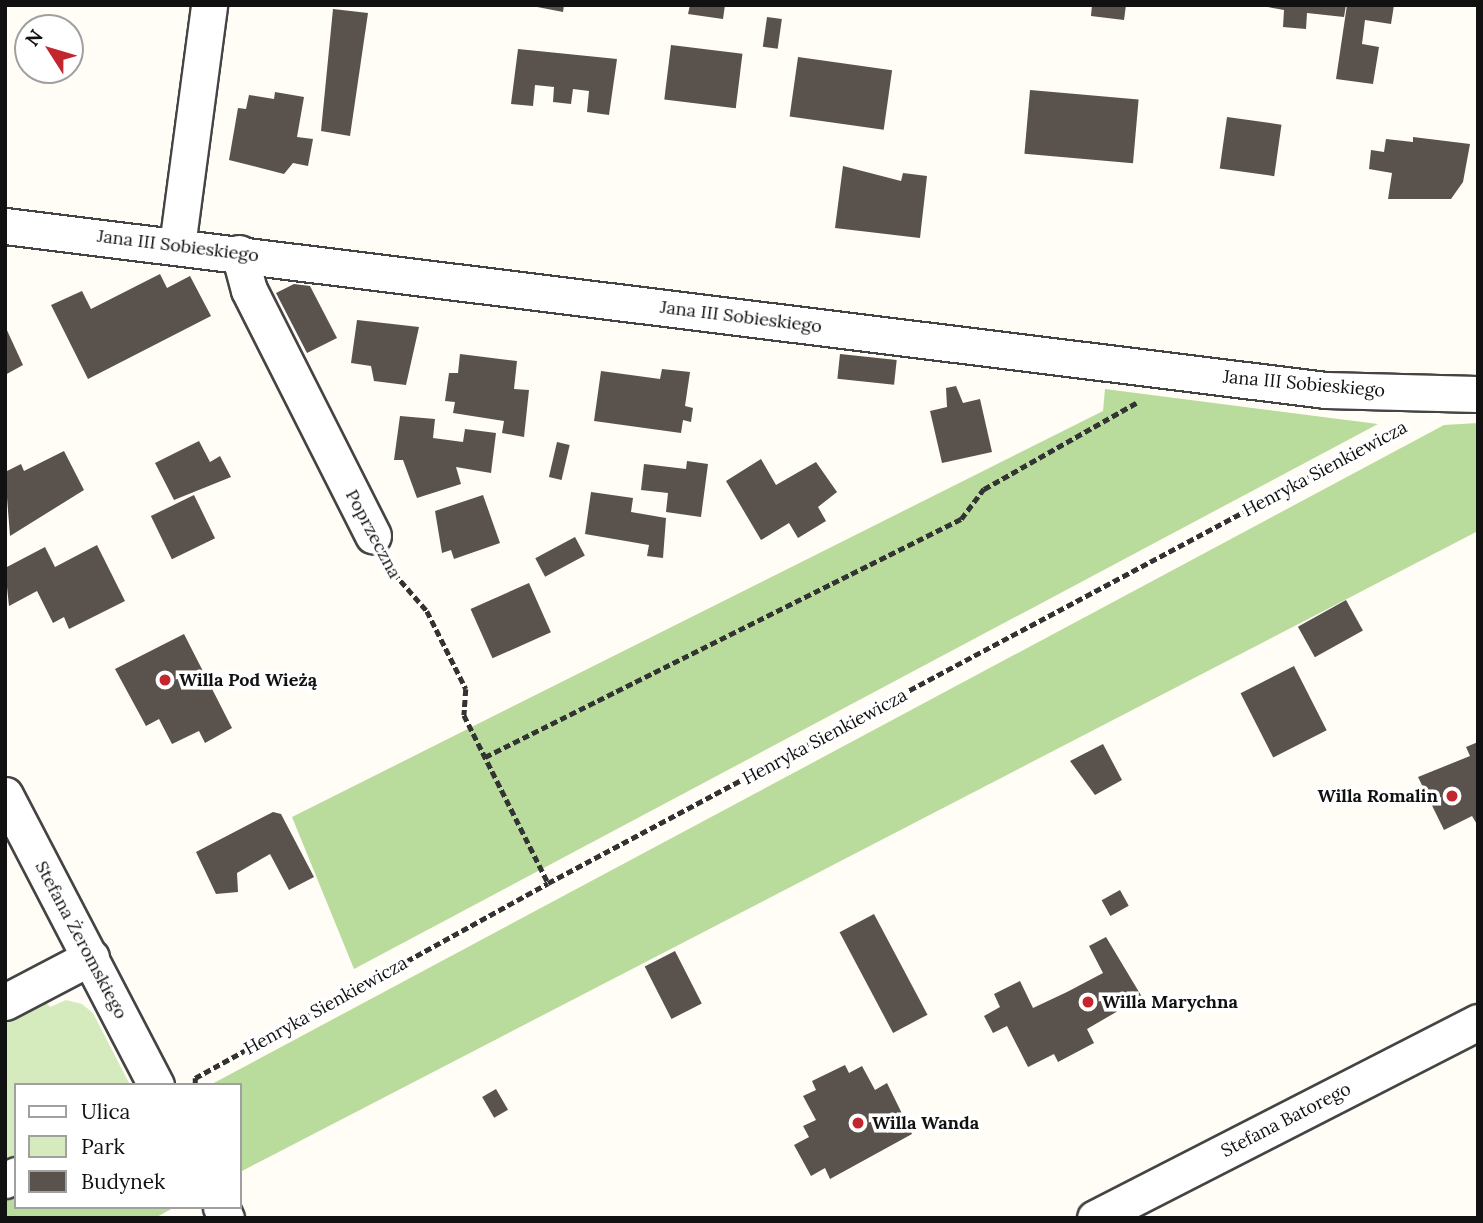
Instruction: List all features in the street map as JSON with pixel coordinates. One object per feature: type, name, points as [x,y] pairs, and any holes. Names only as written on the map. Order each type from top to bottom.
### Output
[{"type":"street","points":[[177,246],[209,5]]},
{"type":"street","name":"Jana III Sobieskiego","points":[[5,226],[1325,390],[1478,394]]},
{"type":"street","name":"Poprzeczna","points":[[239,253],[249,290],[373,536]]},
{"type":"street","name":"Stefana Żeromskiego","points":[[5,795],[155,1083]]},
{"type":"street","points":[[5,1002],[91,957]]},
{"type":"street","name":"Stefana Batorego","points":[[1095,1218],[1478,1022]]},
{"type":"path","points":[[485,757],[961,519],[984,489],[1145,398]]},
{"type":"path","name":"Henryka Sienkiewicza","points":[[195,1083],[195,1078],[548,883],[1404,426]]},
{"type":"path","name":"Poprzeczna","points":[[373,536],[395,581],[427,611],[466,689],[464,715],[548,883]]},
{"type":"green space","points":[[1105,389],[1378,424],[354,969],[292,817],[1103,411]]},
{"type":"green space","points":[[1478,423],[1478,531],[242,1171],[242,1083],[214,1083],[1444,425]]},
{"type":"green space","points":[[44,1000],[50,1007],[66,1000],[82,1004],[93,1013],[129,1083],[14,1083],[14,1168],[5,1172],[5,1020]]},
{"type":"green space","points":[[14,1185],[14,1209],[171,1209],[155,1218],[5,1218],[5,1190]]},
{"type":"building","points":[[527,5],[564,5],[563,12]]},
{"type":"building","points":[[690,5],[725,5],[723,19],[688,14]]},
{"type":"building","points":[[1092,5],[1126,5],[1124,20],[1091,16]]},
{"type":"building","points":[[1256,5],[1346,5],[1344,17],[1307,13],[1306,29],[1283,27],[1284,10]]},
{"type":"building","points":[[1347,5],[1394,5],[1391,24],[1365,20],[1362,44],[1379,47],[1373,84],[1336,79]]},
{"type":"building","points":[[333,9],[368,13],[350,136],[321,131]]},
{"type":"building","points":[[767,17],[782,19],[778,49],[763,47]]},
{"type":"building","points":[[671,45],[742,54],[736,108],[664,100]]},
{"type":"building","points":[[518,49],[617,59],[609,115],[587,112],[589,91],[573,89],[571,104],[553,102],[554,87],[535,85],[533,106],[511,104]]},
{"type":"building","points":[[798,57],[892,70],[884,130],[790,116]]},
{"type":"building","points":[[1030,90],[1139,99],[1133,163],[1024,154]]},
{"type":"building","points":[[275,92],[304,97],[297,137],[313,139],[308,166],[293,163],[284,174],[229,160],[238,108],[246,109],[249,95],[274,99]]},
{"type":"building","points":[[1227,117],[1281,125],[1274,176],[1220,168]]},
{"type":"building","points":[[1413,137],[1470,144],[1463,182],[1451,199],[1388,199],[1392,173],[1369,169],[1371,150],[1384,152],[1386,139],[1413,142]]},
{"type":"building","points":[[843,166],[901,181],[903,173],[927,176],[920,238],[835,228]]},
{"type":"building","points":[[160,274],[167,288],[190,276],[211,316],[88,379],[51,305],[82,291],[91,309]]},
{"type":"building","points":[[294,284],[310,286],[337,338],[307,353],[276,293]]},
{"type":"building","points":[[357,320],[419,327],[406,385],[374,381],[371,366],[351,363]]},
{"type":"building","points":[[5,326],[23,365],[5,375]]},
{"type":"building","points":[[460,354],[517,361],[514,389],[529,390],[524,437],[502,433],[504,421],[453,413],[455,402],[445,401],[449,373],[458,373]]},
{"type":"building","points":[[840,354],[897,360],[894,385],[837,379]]},
{"type":"building","points":[[662,369],[690,372],[685,406],[693,408],[691,422],[683,420],[681,433],[594,421],[601,371],[660,379]]},
{"type":"building","points":[[956,386],[963,403],[980,399],[992,452],[942,463],[930,411],[947,407],[946,388]]},
{"type":"building","points":[[400,416],[435,419],[433,438],[463,442],[465,429],[496,433],[491,473],[456,467],[461,484],[417,498],[403,460],[394,460]]},
{"type":"building","points":[[199,441],[210,462],[220,456],[231,477],[174,500],[155,463]]},
{"type":"building","points":[[557,442],[570,445],[562,480],[549,477]]},
{"type":"building","points":[[64,451],[84,490],[10,536],[5,472],[21,464],[24,471]]},
{"type":"building","points":[[761,459],[776,485],[816,462],[837,492],[818,507],[826,521],[798,538],[789,523],[761,540],[726,481]]},
{"type":"building","points":[[687,461],[708,464],[701,517],[666,512],[668,493],[641,490],[644,464],[686,469]]},
{"type":"building","points":[[591,492],[633,498],[631,512],[666,518],[663,558],[647,556],[649,545],[585,534]]},
{"type":"building","points":[[194,495],[215,538],[172,559],[151,516]]},
{"type":"building","points":[[483,495],[500,543],[454,559],[451,550],[442,553],[435,511]]},
{"type":"building","points":[[575,537],[585,556],[545,577],[535,558]]},
{"type":"building","points":[[97,545],[125,601],[69,629],[64,617],[53,623],[37,591],[9,606],[5,568],[45,547],[55,567]]},
{"type":"building","points":[[529,583],[551,632],[492,658],[471,609]]},
{"type":"building","points":[[1346,600],[1363,631],[1315,657],[1298,627]]},
{"type":"building","name":"Willa Pod Wieżą","points":[[184,634],[232,728],[205,743],[199,731],[172,744],[159,719],[146,726],[115,669]]},
{"type":"building","points":[[1294,666],[1327,730],[1273,757],[1241,693]]},
{"type":"building","name":"Willa Romalin","points":[[1478,742],[1478,826],[1472,816],[1444,830],[1418,777],[1470,756],[1466,747]]},
{"type":"building","points":[[1103,744],[1122,780],[1095,795],[1070,761]]},
{"type":"building","points":[[273,812],[281,814],[314,877],[289,890],[270,854],[237,873],[238,892],[216,894],[196,852]]},
{"type":"building","points":[[1120,890],[1129,906],[1110,916],[1102,900]]},
{"type":"building","points":[[874,914],[928,1015],[893,1033],[840,932]]},
{"type":"building","name":"Willa Marychna","points":[[1106,937],[1142,997],[1087,1029],[1094,1043],[1058,1062],[1054,1054],[1028,1067],[1007,1026],[993,1033],[984,1016],[1000,1007],[994,994],[1020,981],[1033,1008],[1067,992],[1103,973],[1089,946]]},
{"type":"building","points":[[675,951],[702,1004],[671,1019],[645,966]]},
{"type":"building","name":"Willa Wanda","points":[[845,1065],[849,1073],[862,1066],[875,1090],[887,1083],[912,1134],[830,1179],[825,1168],[811,1176],[794,1145],[809,1137],[803,1126],[816,1120],[803,1096],[816,1090],[812,1081]]},
{"type":"building","points":[[496,1089],[508,1110],[494,1118],[482,1097]]},
{"type":"place","name":"Willa Pod Wieżą","points":[[165,680]]},
{"type":"place","name":"Willa Romalin","points":[[1452,796]]},
{"type":"place","name":"Willa Marychna","points":[[1088,1002]]},
{"type":"place","name":"Willa Wanda","points":[[858,1123]]}]
